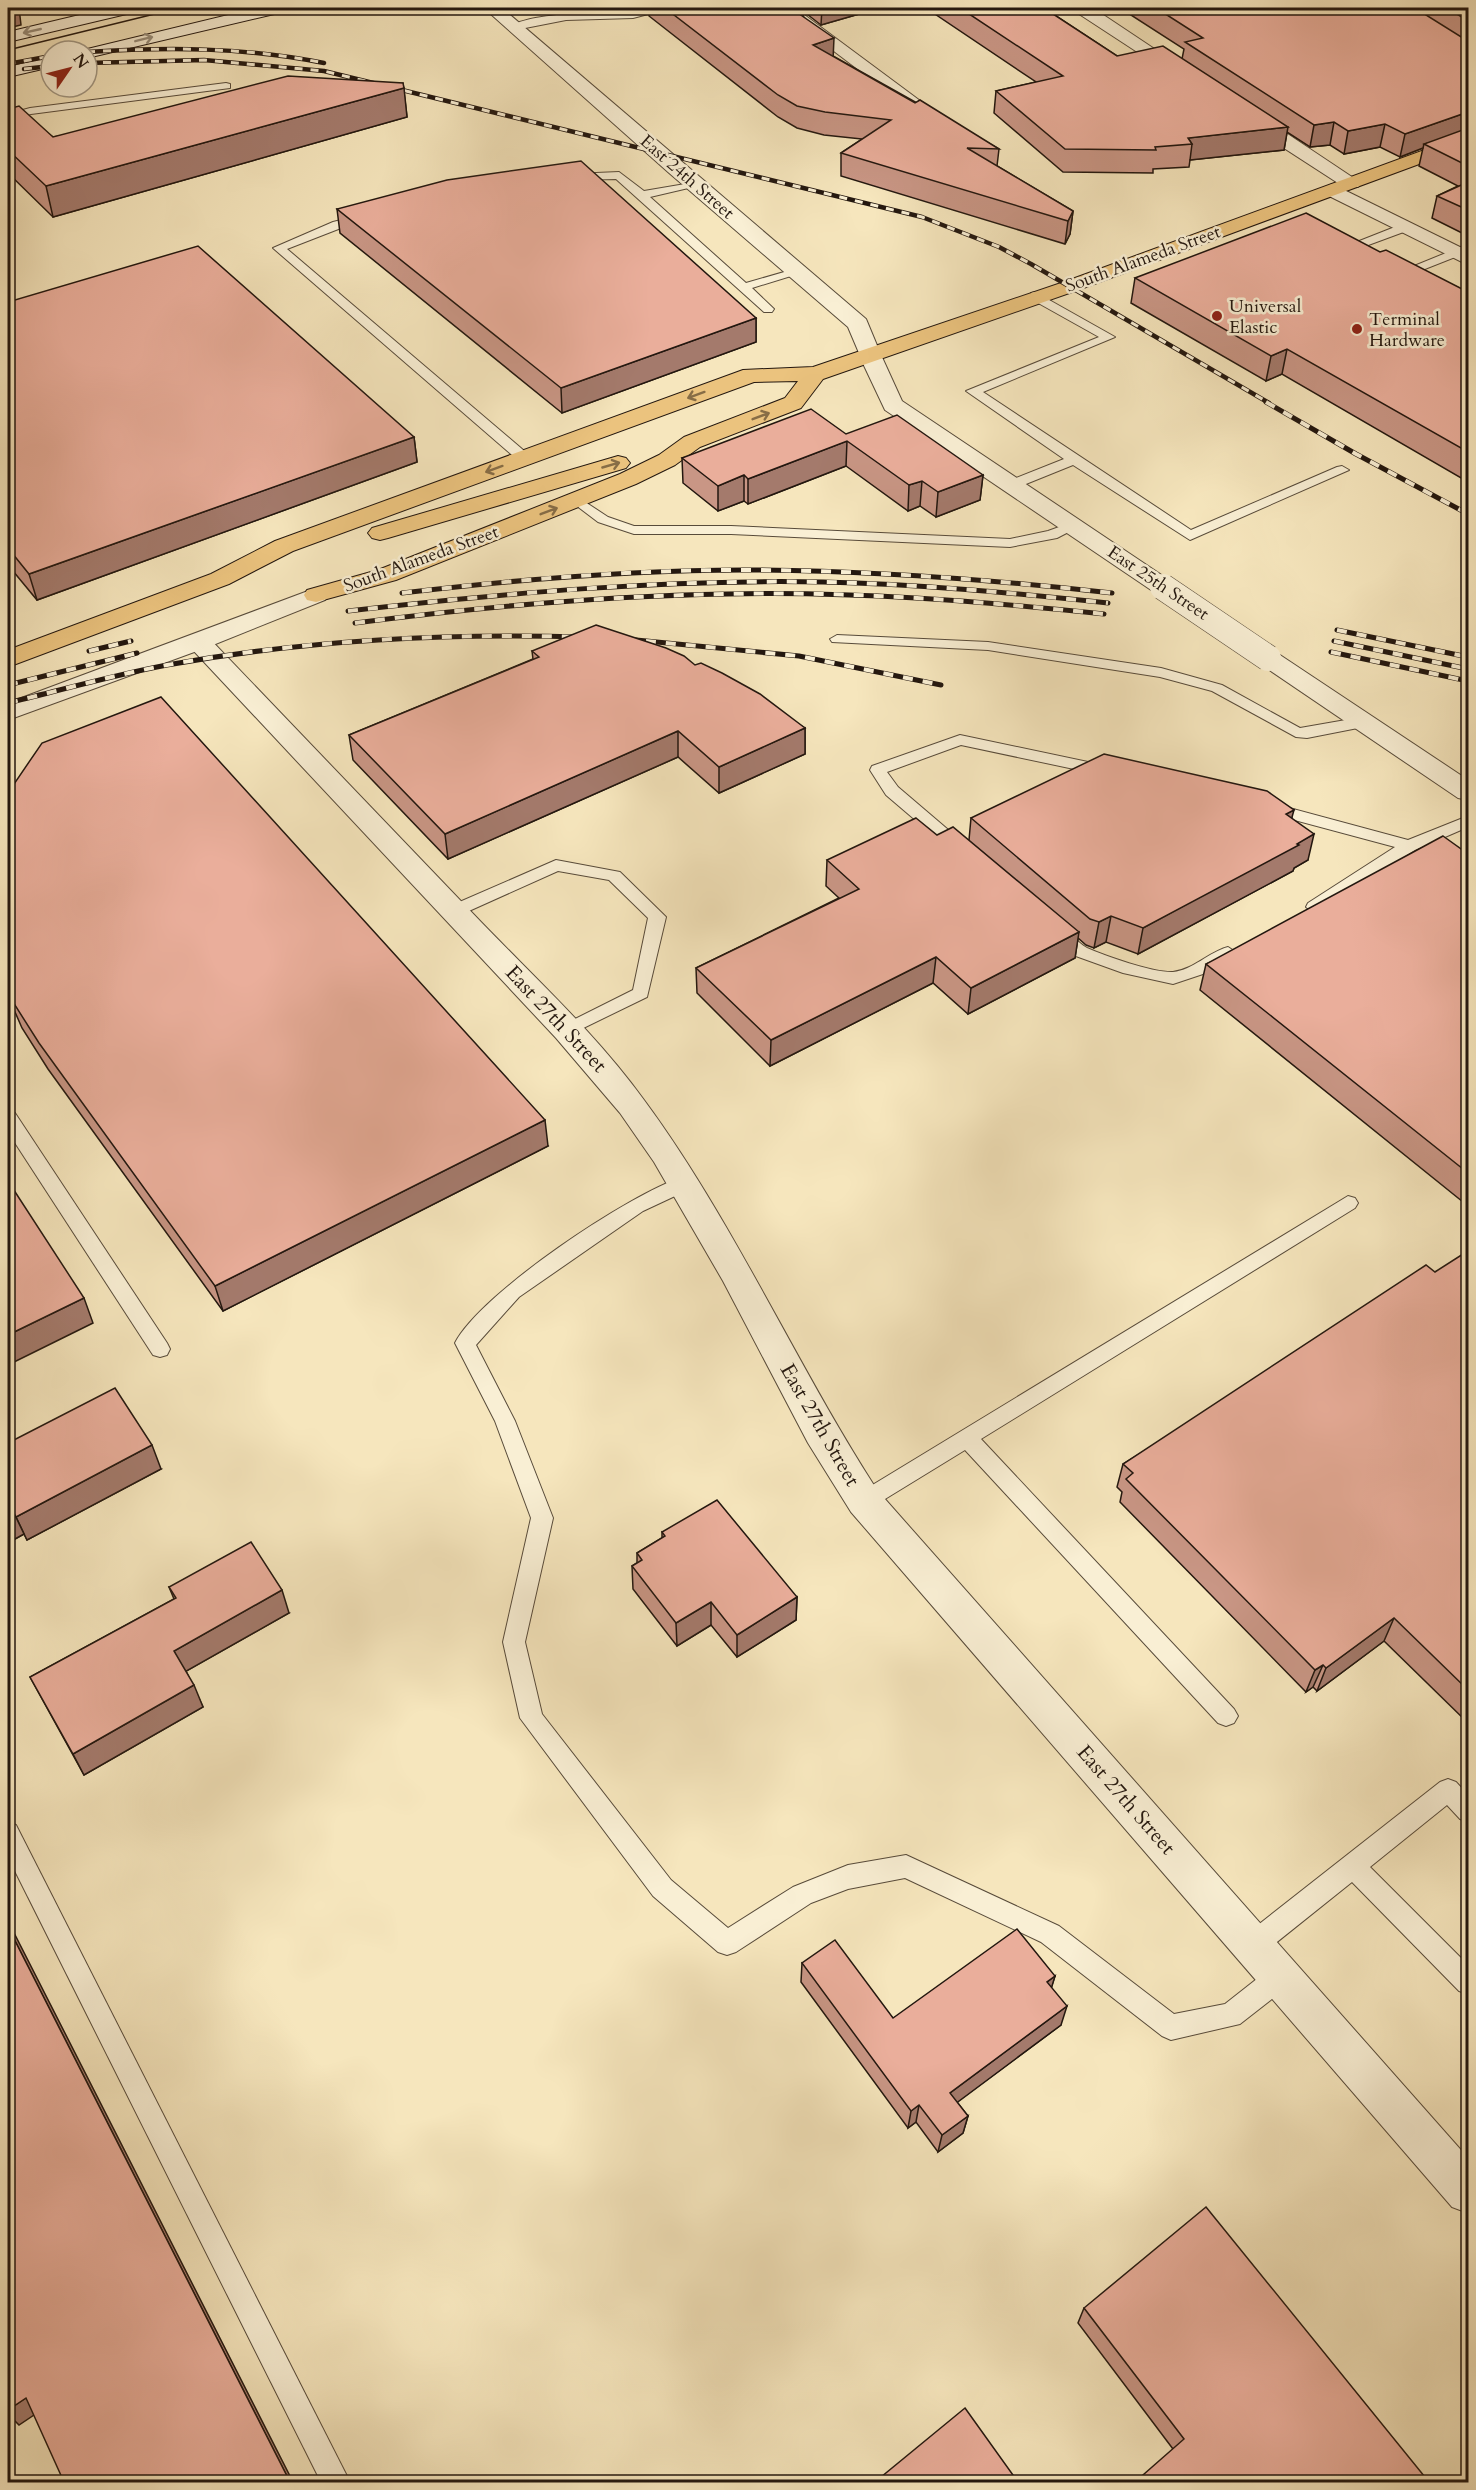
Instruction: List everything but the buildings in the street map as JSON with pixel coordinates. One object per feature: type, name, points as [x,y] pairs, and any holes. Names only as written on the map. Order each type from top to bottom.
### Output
[{"type":"main road","name":"South Alameda Street","points":[[8,659],[220,579],[284,546],[751,375],[815,374],[1035,296],[1071,286],[1468,140]]},
{"type":"main road","name":"South Alameda Street","points":[[316,594],[369,582],[647,470],[692,442],[793,403],[815,374]]},
{"type":"main road","points":[[316,594],[611,426]]},
{"type":"main road","points":[[220,579],[692,442]]},
{"type":"street","points":[[8,37],[129,8]]},
{"type":"street","points":[[99,50],[277,8]]},
{"type":"street","name":"East 24th Street","points":[[492,8],[693,184],[858,324],[870,355]]},
{"type":"street","points":[[785,8],[959,136]]},
{"type":"street","points":[[1082,8],[1201,85]]},
{"type":"street","points":[[8,72],[39,65]]},
{"type":"street","points":[[1231,105],[1341,187],[1405,227],[1464,253]]},
{"type":"street","name":"East 25th Street","points":[[870,355],[893,405],[1468,792]]},
{"type":"street","name":"South Alameda Street","points":[[8,712],[199,642],[316,594]]},
{"type":"street","name":"East 27th Street","points":[[199,642],[567,1030],[631,1105],[683,1184],[736,1273],[821,1433],[864,1501],[1468,2191]]},
{"type":"lane","points":[[515,27],[566,17],[633,15],[666,8]]},
{"type":"lane","points":[[8,117],[30,111],[226,86]]},
{"type":"lane","points":[[559,179],[619,175],[768,309]]},
{"type":"lane","points":[[641,195],[693,184]]},
{"type":"lane","points":[[381,213],[337,225],[279,248],[525,458]]},
{"type":"lane","points":[[1340,251],[1405,227]]},
{"type":"lane","points":[[1398,275],[1464,253]]},
{"type":"lane","points":[[744,287],[798,272]]},
{"type":"lane","points":[[1035,296],[1109,337],[973,391],[1190,537],[1342,470]]},
{"type":"lane","points":[[1011,485],[1074,460]]},
{"type":"lane","points":[[576,500],[594,515],[618,528],[634,530],[731,530],[1010,543],[1052,535],[1073,526]]},
{"type":"lane","points":[[837,639],[988,646],[1161,673],[1217,688],[1296,732],[1307,733],[1363,722]]},
{"type":"lane","points":[[972,860],[892,791],[878,770],[960,740],[1008,748],[1124,775]]},
{"type":"lane","points":[[1248,803],[1305,816],[1409,846]]},
{"type":"lane","points":[[1300,915],[1409,846],[1468,821]]},
{"type":"lane","points":[[454,911],[556,866],[614,876],[657,917],[641,993],[567,1030]]},
{"type":"lane","points":[[1044,920],[1079,951],[1129,969],[1173,978],[1197,970],[1238,948]]},
{"type":"lane","points":[[8,1118],[160,1349]]},
{"type":"lane","points":[[683,1184],[636,1206],[512,1292],[465,1343],[505,1421],[542,1518],[514,1642],[532,1718],[662,1888],[728,1943],[802,1895],[848,1877],[906,1866],[1050,1934],[1171,2027],[1231,2014],[1281,1976]]},
{"type":"lane","points":[[864,1501],[1348,1203]]},
{"type":"lane","points":[[967,1438],[1226,1716]]},
{"type":"lane","points":[[1253,1945],[1448,1790],[1468,1811]]},
{"type":"lane","points":[[8,1833],[336,2482]]},
{"type":"lane","points":[[1352,1865],[1468,1982]]},
{"type":"tram line","points":[[8,50],[179,8]]},
{"type":"railway","points":[[99,51],[147,49],[235,51],[324,63]]},
{"type":"railway","points":[[8,64],[39,58]]},
{"type":"railway","points":[[99,63],[204,60],[324,71],[922,217],[999,247],[1031,264],[1269,403]]},
{"type":"railway","points":[[24,69],[39,67]]},
{"type":"railway","points":[[1266,402],[1356,454],[1468,514]]},
{"type":"railway","points":[[402,593],[580,576],[714,570],[848,572],[936,577],[1112,593]]},
{"type":"railway","points":[[348,611],[467,598],[585,589],[763,582],[859,583],[930,587],[1108,603]]},
{"type":"railway","points":[[355,623],[541,603],[634,597],[774,593],[916,598],[1104,614]]},
{"type":"railway","points":[[1337,630],[1468,657]]},
{"type":"railway","points":[[8,703],[167,665],[219,656],[323,644],[479,636],[584,637]]},
{"type":"railway","points":[[626,639],[799,656],[941,685]]},
{"type":"railway","points":[[89,651],[131,641]]},
{"type":"railway","points":[[1334,641],[1468,669]]},
{"type":"railway","points":[[1331,652],[1468,681]]},
{"type":"railway","points":[[8,685],[137,653]]},
{"type":"place","name":"Universal Elastic","points":[[1217,316]]},
{"type":"place","name":"Terminal Hardware","points":[[1357,329]]}]
